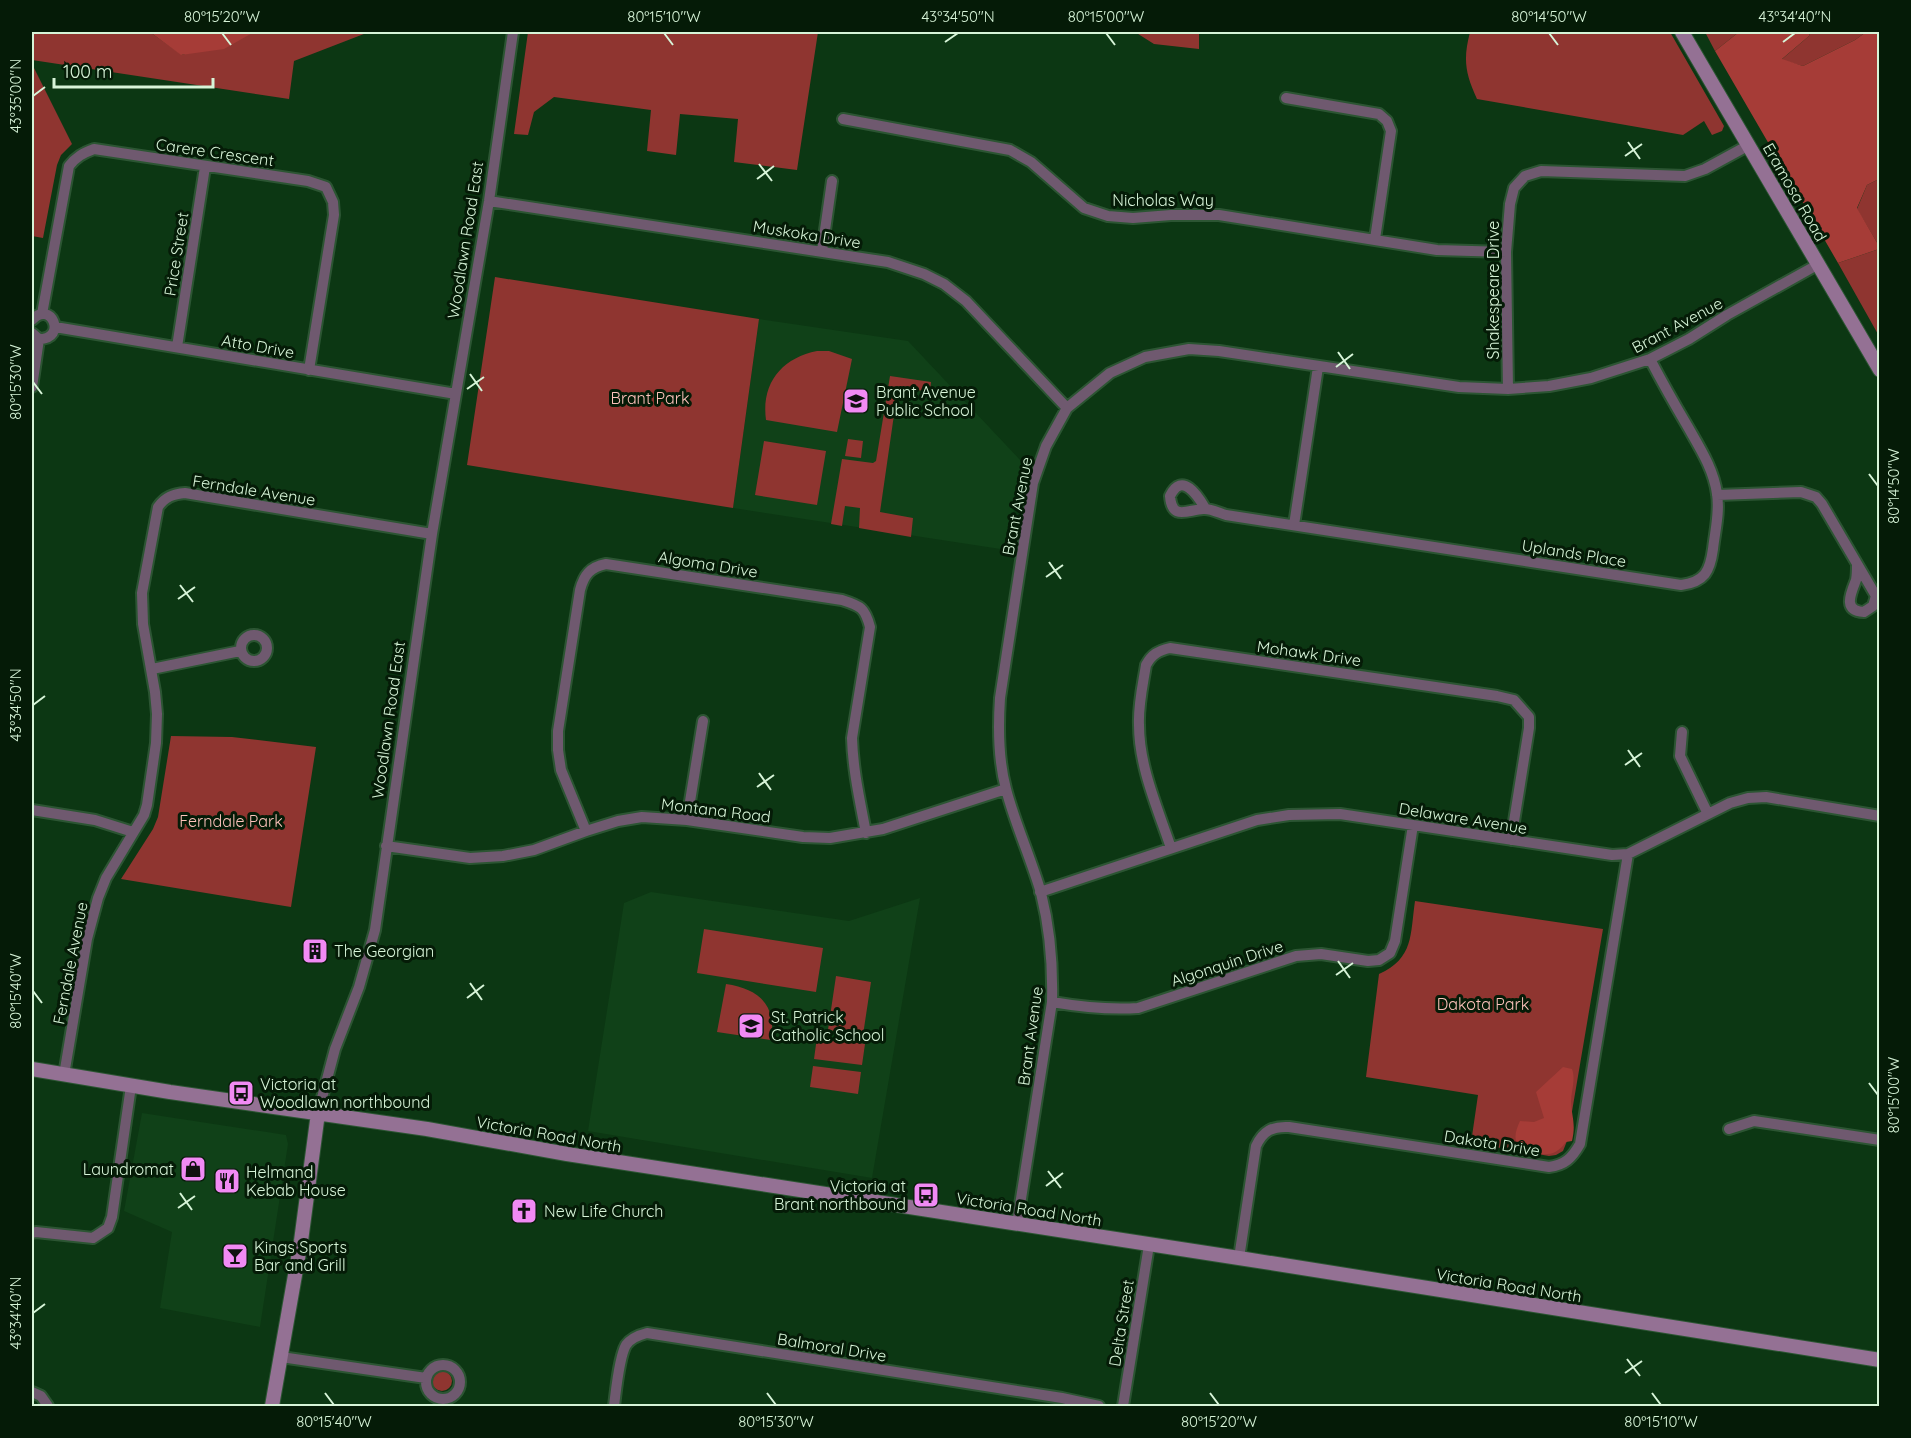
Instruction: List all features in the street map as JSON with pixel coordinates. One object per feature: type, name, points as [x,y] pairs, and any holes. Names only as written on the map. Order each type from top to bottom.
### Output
[{"type":"main road","name":"Eramosa Road","points":[[1682,32],[1880,370]]},
{"type":"main road","name":"Victoria Road North","points":[[32,1069],[131,1086],[427,1129],[598,1159],[1880,1360]]},
{"type":"main road","name":"Woodlawn Road East","points":[[272,1407],[301,1241],[318,1113]]},
{"type":"street","name":"Woodlawn Road East","points":[[318,1113],[335,1049],[365,971],[375,930],[432,534],[489,201],[513,32]]},
{"type":"street","points":[[1286,98],[1379,114],[1387,121],[1391,131],[1375,239]]},
{"type":"street","name":"Nicholas Way","points":[[843,119],[1010,150],[1031,162],[1084,208],[1108,216],[1133,218],[1219,215],[1437,249],[1506,252]]},
{"type":"street","name":"Shakespeare Drive","points":[[1508,389],[1506,252],[1510,204],[1514,188],[1525,176],[1541,171],[1685,176],[1705,169],[1749,145]]},
{"type":"street","name":"Carere Crescent","points":[[42,314],[65,182],[69,166],[82,153],[94,149],[205,167],[308,180],[326,188],[333,202],[334,215],[309,370]]},
{"type":"street","name":"Price Street","points":[[177,347],[205,167]]},
{"type":"street","points":[[822,251],[832,181]]},
{"type":"street","name":"Muskoka Drive","points":[[489,201],[888,262],[924,274],[944,284],[966,301],[1067,408]]},
{"type":"street","name":"Brant Avenue","points":[[1017,1224],[1052,1002],[1053,973],[1047,918],[1005,789],[999,749],[1000,698],[1034,483],[1046,446],[1067,408],[1085,391],[1110,373],[1145,357],[1190,349],[1219,351],[1458,387],[1508,389],[1549,386],[1591,378],[1650,359],[1817,265]]},
{"type":"street","points":[[32,320],[34,316],[42,314],[53,320],[55,327],[50,337],[35,336],[32,387]]},
{"type":"street","name":"Atto Drive","points":[[55,327],[456,394]]},
{"type":"street","name":"Uplands Place","points":[[1204,508],[1226,515],[1681,585],[1699,580],[1711,565],[1717,519],[1717,495],[1708,464],[1650,359]]},
{"type":"street","points":[[1293,525],[1318,367]]},
{"type":"street","points":[[1717,495],[1801,492],[1816,497],[1857,565]]},
{"type":"street","name":"Ferndale Avenue","points":[[64,1075],[87,939],[98,898],[106,878],[144,815],[147,805],[156,743],[157,714],[152,669],[143,624],[142,593],[156,513],[162,501],[171,495],[185,493],[432,534]]},
{"type":"street","name":"Algoma Drive","points":[[586,831],[561,770],[558,731],[580,590],[590,569],[606,564],[842,600],[859,605],[866,614],[870,627],[852,738],[855,775],[866,833]]},
{"type":"street","name":"Mohawk Drive","points":[[1171,848],[1147,774],[1138,725],[1146,664],[1159,651],[1170,648],[1514,700],[1529,717],[1529,728],[1511,840]]},
{"type":"street","points":[[152,669],[240,651]]},
{"type":"street","points":[[687,820],[703,721]]},
{"type":"street","points":[[1682,732],[1680,756],[1708,814]]},
{"type":"street","name":"Montana Road","points":[[386,846],[470,858],[503,856],[534,850],[618,821],[642,817],[687,820],[803,837],[830,838],[883,829],[1005,789]]},
{"type":"street","name":"Delaware Avenue","points":[[1040,892],[1257,820],[1289,815],[1340,814],[1594,853],[1628,854],[1730,803],[1748,798],[1766,797],[1880,816]]},
{"type":"street","points":[[32,810],[95,820],[133,832]]},
{"type":"street","name":"Algonquin Drive","points":[[1052,1002],[1095,1009],[1138,1008],[1280,960],[1299,956],[1321,954],[1368,961],[1379,960],[1390,953],[1395,941],[1413,825]]},
{"type":"street","name":"Dakota Drive","points":[[1239,1258],[1256,1146],[1260,1137],[1267,1130],[1277,1126],[1549,1167],[1566,1163],[1573,1156],[1580,1144],[1628,854]]},
{"type":"street","points":[[32,1233],[93,1238],[108,1228],[112,1217],[131,1086]]},
{"type":"street","points":[[1729,1129],[1754,1121],[1880,1140]]},
{"type":"street","name":"Delta Street","points":[[1123,1407],[1149,1245]]},
{"type":"street","name":"Balmoral Drive","points":[[614,1407],[622,1356],[626,1345],[638,1335],[646,1333],[1062,1398],[1099,1407]]},
{"type":"street","points":[[281,1357],[426,1378]]},
{"type":"street","points":[[32,1392],[41,1396],[48,1407]]},
{"type":"shaded area","points":[[150,32],[254,32],[224,49],[181,55]]},
{"type":"shaded area","points":[[1739,32],[1810,32],[1809,36],[1782,59],[1803,66],[1855,40],[1866,32],[1879,32],[1879,179],[1867,185],[1857,208],[1879,249],[1838,263],[1715,51]]},
{"type":"shaded area","name":"Brant Avenue Public School","points":[[759,319],[908,341],[1022,462],[1007,550],[733,508]]},
{"type":"shaded area","name":"St. Patrick Catholic School","points":[[651,892],[849,921],[920,898],[872,1178],[588,1131],[624,903]]},
{"type":"shaded area","points":[[1563,1067],[1572,1069],[1573,1073],[1572,1141],[1566,1142],[1551,1154],[1520,1150],[1516,1142],[1516,1135],[1520,1121],[1534,1122],[1544,1118],[1536,1092]]},
{"type":"shaded area","points":[[142,1113],[286,1135],[288,1144],[260,1327],[160,1308],[172,1232],[124,1211]]},
{"type":"green space","points":[[32,32],[150,32],[182,55],[254,32],[369,32],[294,61],[289,99],[32,60]]},
{"type":"green space","points":[[528,32],[818,32],[797,170],[734,162],[738,119],[680,114],[676,155],[647,151],[651,110],[554,97],[534,112],[528,135],[514,134]]},
{"type":"green space","points":[[1135,32],[1199,32],[1199,49],[1154,44]]},
{"type":"green space","points":[[1470,32],[1670,32],[1724,126],[1722,131],[1712,135],[1704,121],[1683,135],[1477,99],[1466,66],[1466,50]]},
{"type":"green space","points":[[1705,32],[1739,32],[1715,51]]},
{"type":"green space","points":[[1810,32],[1866,32],[1855,40],[1803,66],[1781,60],[1809,36]]},
{"type":"green space","points":[[32,64],[72,144],[61,155],[57,165],[43,238],[32,236]]},
{"type":"green space","points":[[1879,179],[1879,246],[1857,209],[1867,185]]},
{"type":"green space","points":[[1880,249],[1879,336],[1838,263]]},
{"type":"green space","name":"Brant Park","points":[[495,277],[759,319],[733,508],[467,465]]},
{"type":"green space","points":[[817,351],[829,351],[852,359],[837,432],[766,420],[767,395],[777,374],[794,360]]},
{"type":"green space","points":[[890,376],[931,382],[930,392],[898,387],[880,512],[913,518],[911,537],[859,528],[860,508],[845,506],[842,526],[831,524],[842,459],[873,463],[876,461]]},
{"type":"green space","points":[[848,439],[863,441],[861,458],[845,456]]},
{"type":"green space","points":[[764,441],[826,451],[817,505],[755,495]]},
{"type":"green space","name":"Ferndale Park","points":[[171,736],[232,737],[316,747],[291,907],[121,879],[153,829],[158,817]]},
{"type":"green space","name":"Dakota Park","points":[[1415,901],[1603,929],[1567,1141],[1563,1151],[1549,1156],[1471,1143],[1478,1095],[1366,1077],[1379,974],[1399,961],[1404,953],[1411,935]]},
{"type":"green space","points":[[704,929],[823,948],[816,992],[697,973]]},
{"type":"green space","points":[[836,976],[871,982],[863,1035],[828,1030]]},
{"type":"green space","points":[[726,984],[748,990],[763,1001],[771,1017],[771,1040],[717,1032]]},
{"type":"green space","points":[[817,1037],[865,1044],[862,1065],[814,1059]]},
{"type":"green space","points":[[813,1066],[861,1072],[858,1094],[810,1087]]},
{"type":"green space","points":[[442,1371],[449,1374],[452,1381],[449,1388],[442,1391],[435,1388],[432,1381],[435,1374]]},
{"type":"place","name":"Brant Avenue Public School","points":[[856,401]]},
{"type":"place","name":"The Georgian","points":[[315,951]]},
{"type":"place","name":"St. Patrick Catholic School","points":[[751,1026]]},
{"type":"place","name":"Victoria at Woodlawn northbound","points":[[241,1093]]},
{"type":"place","name":"Laundromat","points":[[193,1169]]},
{"type":"place","name":"Helmand Kebab House","points":[[227,1181]]},
{"type":"place","name":"Victoria at Brant northbound","points":[[926,1195]]},
{"type":"place","name":"New Life Church","points":[[524,1211]]},
{"type":"place","name":"Kings Sports Bar and Grill","points":[[235,1256]]}]
